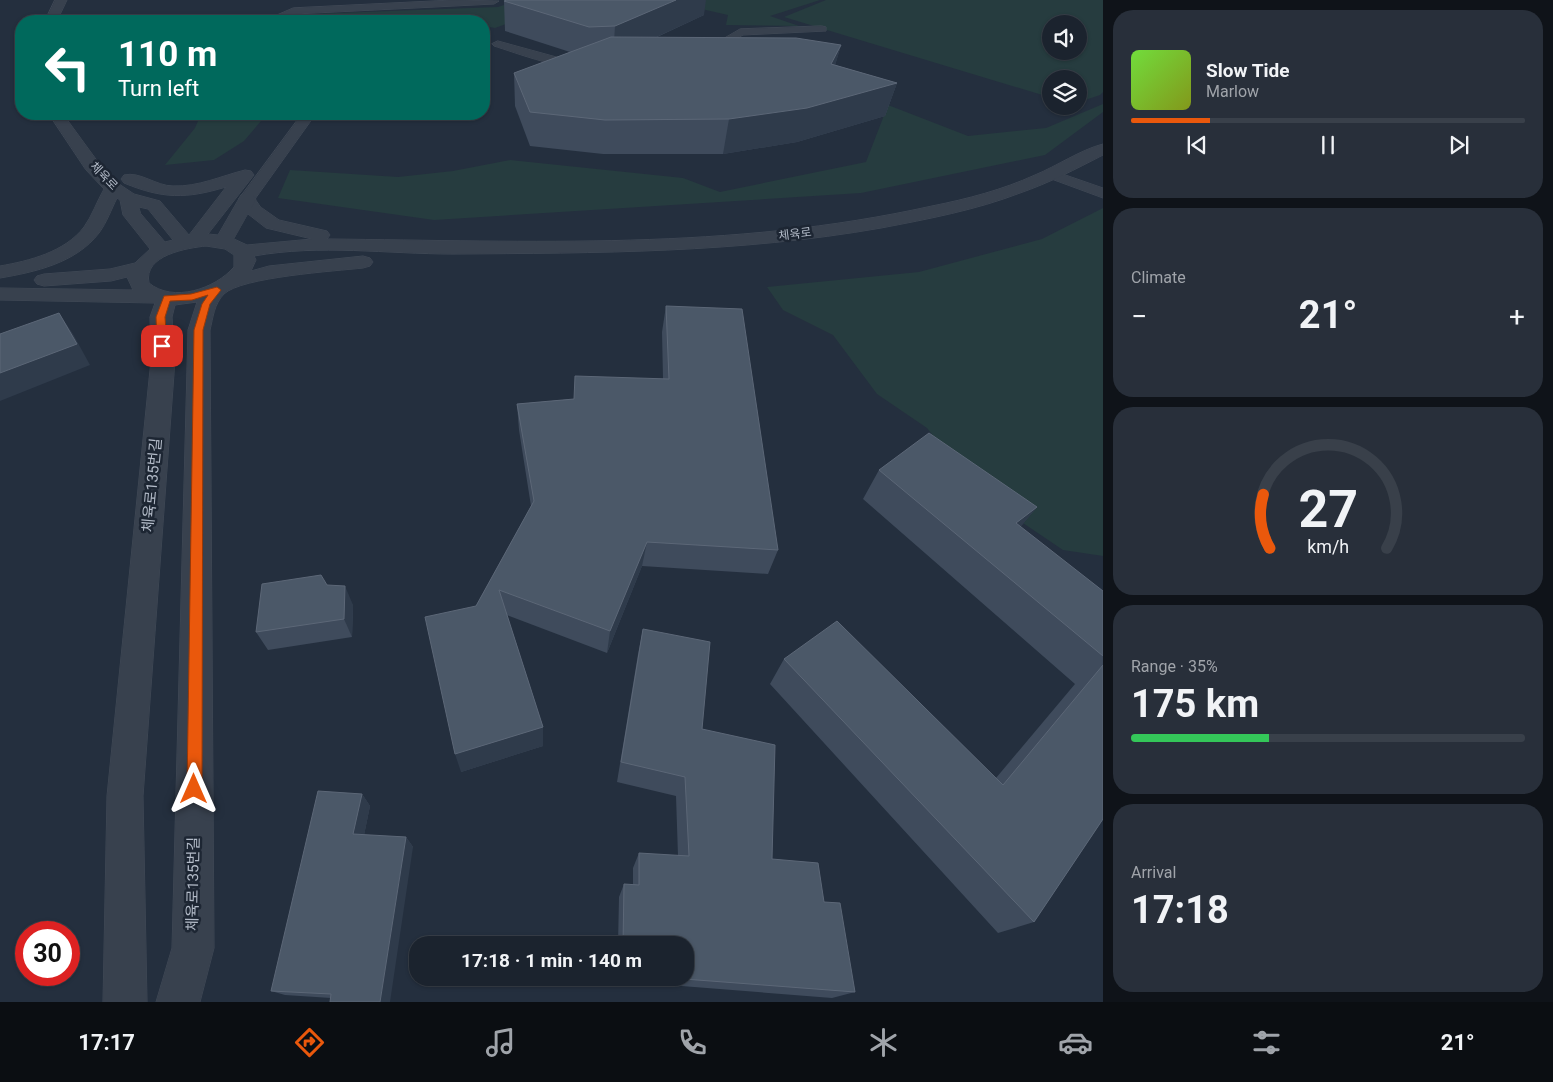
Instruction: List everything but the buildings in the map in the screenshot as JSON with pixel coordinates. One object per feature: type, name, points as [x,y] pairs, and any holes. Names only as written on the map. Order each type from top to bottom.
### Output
[{"type":"street","points":[[54,15],[61,0]]},
{"type":"street","name":"체육로","points":[[60,120],[92,166],[121,193],[154,205],[190,242]]},
{"type":"street","name":"체육로","points":[[474,247],[608,247],[730,242],[836,228],[926,212],[1000,195],[1051,174],[1103,149]]},
{"type":"street","points":[[92,166],[104,172],[161,190],[184,191],[205,187],[250,168],[190,242]]},
{"type":"street","points":[[0,272],[25,269],[64,252],[91,230],[121,193],[132,215],[162,251]]},
{"type":"street","points":[[224,241],[252,206],[273,224],[313,234],[474,247]]},
{"type":"street","points":[[0,284],[111,275],[141,266],[162,251],[190,242],[224,241],[236,246],[243,252],[260,248],[303,245],[474,247]]},
{"type":"street","points":[[0,294],[192,297],[269,272],[313,266],[422,258],[474,247]]},
{"type":"street","name":"체육로135번길","points":[[178,1002],[193,948],[199,330],[206,304],[221,287],[243,268],[246,260],[243,252]]},
{"type":"street","points":[[141,266],[138,276],[139,285],[147,292],[163,298]]},
{"type":"street","name":"체육로135번길","points":[[125,1002],[125,796],[162,360],[161,317],[163,298]]},
{"type":"lane","points":[[283,15],[314,0]]},
{"type":"lane","points":[[293,11],[494,1]]},
{"type":"lane","points":[[687,46],[724,43],[740,32],[822,28]]},
{"type":"lane","points":[[498,44],[571,65],[590,64]]},
{"type":"lane","points":[[277,136],[301,120]]},
{"type":"lane","points":[[252,206],[305,120]]},
{"type":"lane","points":[[1051,174],[1103,193]]},
{"type":"green space","points":[[503,0],[570,0],[495,28],[490,27],[490,15],[282,15],[498,7],[510,3]]},
{"type":"green space","points":[[662,0],[820,0],[770,16],[799,26],[726,25],[728,15]]},
{"type":"green space","points":[[826,0],[1103,0],[1103,92],[1087,99],[1087,70],[1042,70],[1042,95],[784,17]]},
{"type":"green space","points":[[1103,104],[1103,112],[1045,155],[861,193],[434,220],[278,198],[290,170],[398,177],[453,171],[510,160],[683,178],[720,192],[866,162],[888,105],[968,136],[1046,128],[1077,115],[1087,115],[1087,111]]},
{"type":"green space","points":[[198,120],[262,120],[244,141],[214,160],[165,165],[195,128]]},
{"type":"green space","points":[[1103,208],[1103,556],[1063,550],[980,494],[927,428],[877,394],[833,335],[783,310],[767,287],[919,272],[1042,239]]},
{"type":"route","points":[[162,346],[161,317],[167,298],[192,297],[217,290],[206,304],[199,330],[194,789]]}]
